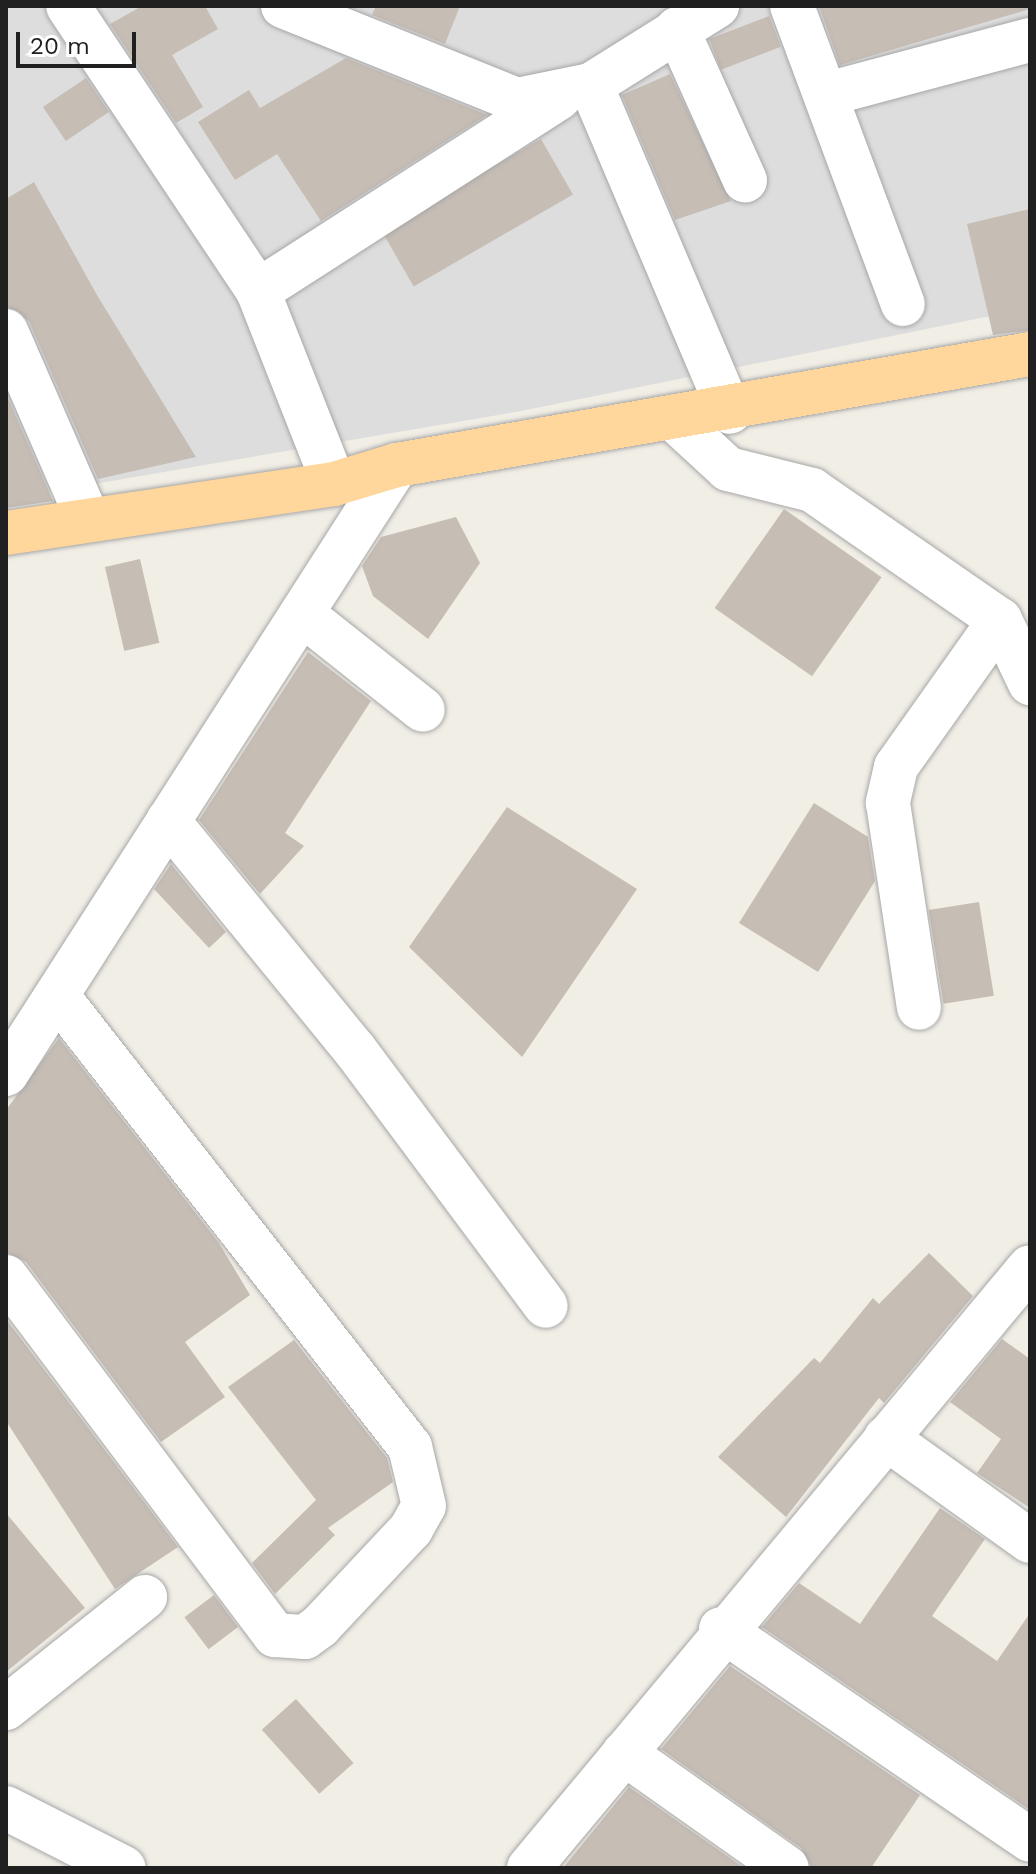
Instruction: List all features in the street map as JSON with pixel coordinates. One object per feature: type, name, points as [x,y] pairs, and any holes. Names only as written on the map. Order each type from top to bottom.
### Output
[{"type":"main road","points":[[6,533],[87,517],[334,484],[397,465],[730,412],[1030,354]]},
{"type":"street","points":[[68,6],[258,291],[334,484]]},
{"type":"street","points":[[283,6],[356,20],[517,100],[579,88]]},
{"type":"street","points":[[258,291],[579,88],[717,6]]},
{"type":"street","points":[[792,6],[903,304]]},
{"type":"street","points":[[677,29],[745,180]]},
{"type":"street","points":[[827,94],[1030,40]]},
{"type":"street","points":[[579,88],[730,412]]},
{"type":"street","points":[[6,331],[87,517]]},
{"type":"street","points":[[676,421],[728,469],[812,490],[1000,620],[1030,683]]},
{"type":"street","points":[[6,1074],[59,998],[168,821],[397,465]]},
{"type":"street","points":[[302,614],[423,710]]},
{"type":"street","points":[[919,1008],[888,803],[896,767],[1000,620]]},
{"type":"street","points":[[168,821],[355,1050],[546,1306]]},
{"type":"street","points":[[6,1277],[275,1635],[305,1637],[320,1626],[411,1529],[424,1506],[410,1447],[59,998]]},
{"type":"street","points":[[529,1868],[721,1629],[1030,1267]]},
{"type":"street","points":[[886,1438],[1030,1541]]},
{"type":"street","points":[[6,1708],[145,1597]]},
{"type":"street","points":[[721,1629],[1030,1840]]},
{"type":"street","points":[[624,1753],[787,1868]]},
{"type":"street","points":[[6,1808],[74,1856],[124,1868]]},
{"type":"shaded area","points":[[6,6],[1030,6],[1030,308],[521,411],[6,499]]},
{"type":"building","points":[[142,6],[205,6],[218,29],[172,55],[203,107],[176,123],[110,24]]},
{"type":"building","points":[[376,6],[460,6],[445,44],[372,15]]},
{"type":"building","points":[[819,6],[1030,6],[1030,9],[840,65]]},
{"type":"building","points":[[769,16],[781,47],[721,70],[709,39]]},
{"type":"building","points":[[346,58],[487,115],[321,221],[277,154],[235,180],[198,122],[249,90],[260,108]]},
{"type":"building","points":[[670,74],[731,201],[675,220],[622,95]]},
{"type":"building","points":[[86,78],[109,112],[66,141],[43,107]]},
{"type":"building","points":[[541,139],[573,194],[414,286],[382,231]]},
{"type":"building","points":[[34,182],[97,295],[196,457],[98,479],[29,321],[6,306],[6,199]]},
{"type":"building","points":[[1030,209],[1030,330],[993,335],[967,224]]},
{"type":"building","points":[[6,394],[53,501],[6,508]]},
{"type":"building","points":[[784,509],[881,577],[812,676],[715,608]]},
{"type":"building","points":[[456,517],[480,563],[428,639],[373,596],[362,566],[381,537]]},
{"type":"building","points":[[140,559],[159,643],[124,651],[105,567]]},
{"type":"building","points":[[308,652],[371,701],[285,833],[304,846],[260,894],[199,820]]},
{"type":"building","points":[[814,803],[868,837],[875,881],[818,972],[739,923]]},
{"type":"building","points":[[507,807],[637,889],[522,1057],[409,947]]},
{"type":"building","points":[[171,864],[226,932],[209,948],[154,889]]},
{"type":"building","points":[[979,902],[994,996],[943,1004],[929,910]]},
{"type":"building","points":[[59,1038],[219,1243],[250,1295],[185,1342],[225,1397],[161,1442],[26,1262],[6,1252],[6,1110]]},
{"type":"building","points":[[929,1253],[973,1296],[884,1403],[879,1398],[786,1517],[718,1457],[814,1358],[820,1363],[873,1298],[879,1304]]},
{"type":"building","points":[[6,1319],[178,1547],[115,1589],[6,1421]]},
{"type":"building","points":[[1002,1339],[1030,1359],[1030,1508],[977,1473],[1001,1439],[950,1402]]},
{"type":"building","points":[[294,1340],[387,1458],[393,1482],[328,1528],[335,1535],[275,1594],[252,1563],[316,1500],[228,1387]]},
{"type":"building","points":[[940,1508],[985,1539],[932,1616],[997,1661],[1030,1613],[1030,1810],[762,1627],[799,1583],[860,1624]]},
{"type":"building","points":[[6,1513],[85,1608],[6,1672]]},
{"type":"building","points":[[214,1595],[238,1627],[209,1649],[184,1617]]},
{"type":"building","points":[[730,1666],[920,1795],[871,1868],[812,1868],[801,1848],[661,1749]]},
{"type":"building","points":[[296,1699],[354,1763],[319,1794],[262,1730]]},
{"type":"building","points":[[629,1787],[744,1868],[563,1868]]}]
